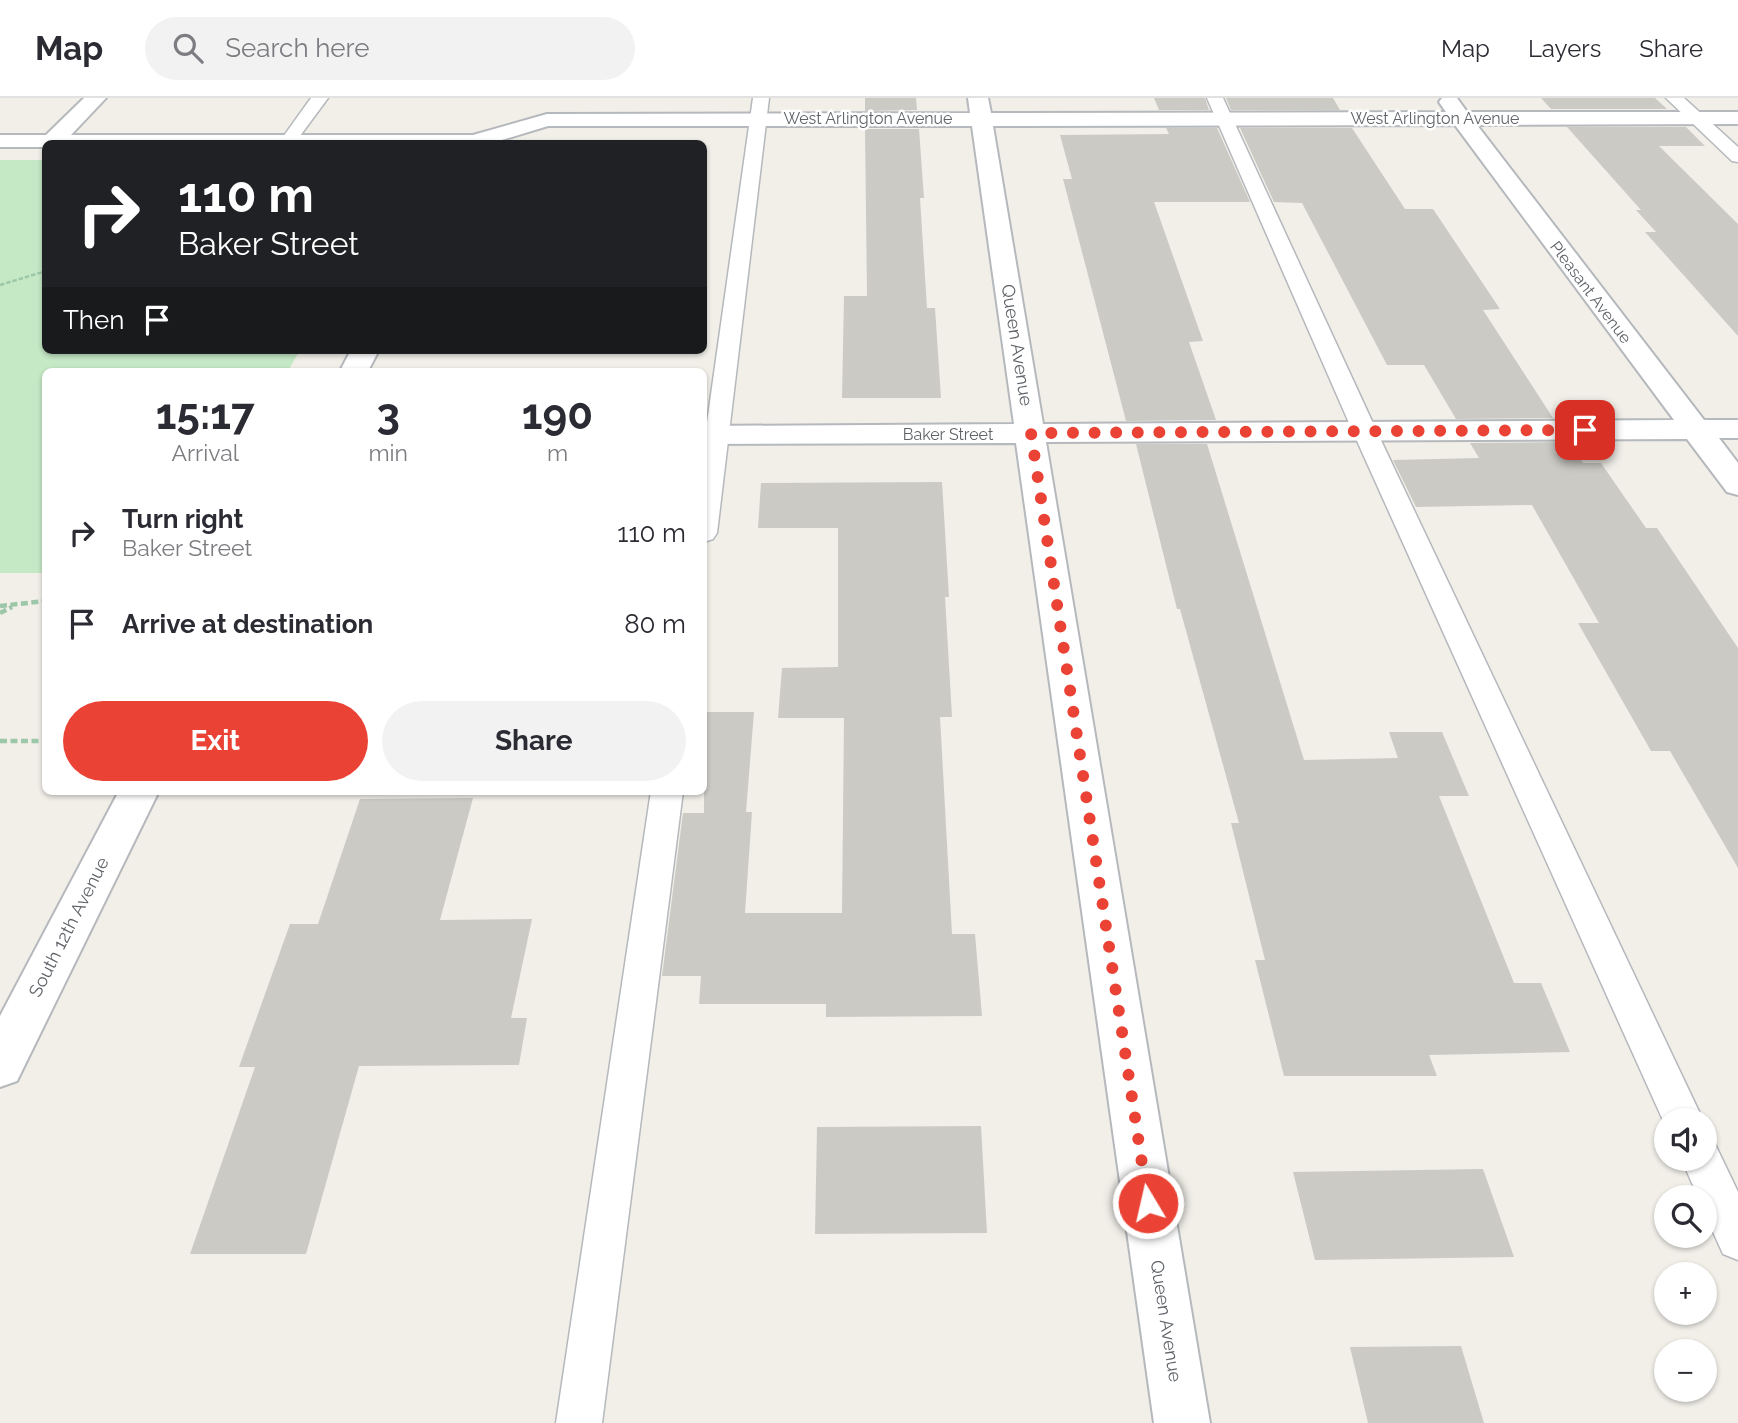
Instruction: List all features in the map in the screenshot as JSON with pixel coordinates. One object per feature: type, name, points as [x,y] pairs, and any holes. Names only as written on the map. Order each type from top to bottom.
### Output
[{"type":"street","points":[[53,140],[96,98]]},
{"type":"street","points":[[477,140],[528,108]]},
{"type":"street","name":"Queen Avenue","points":[[979,108],[1182,1423]]},
{"type":"street","name":"West Arlington Avenue","points":[[481,140],[547,121],[759,109],[1453,108],[1738,118]]},
{"type":"street","name":"Pleasant Avenue","points":[[1453,108],[1738,485]]},
{"type":"street","name":"West Arlington Avenue","points":[[0,141],[42,141]]},
{"type":"street","name":"Baker Street","points":[[710,435],[1738,429]]},
{"type":"street","name":"South 12th Avenue","points":[[0,1064],[137,795]]},
{"type":"lane","points":[[288,140],[320,98]]},
{"type":"lane","points":[[1674,98],[1738,156]]},
{"type":"lane","points":[[1220,108],[1365,432],[1677,1108]]},
{"type":"lane","points":[[707,484],[710,435],[759,109]]},
{"type":"lane","points":[[579,1423],[666,795]]},
{"type":"lane","points":[[1707,1171],[1738,1239]]},
{"type":"path","points":[[0,285],[42,272]]},
{"type":"path","points":[[0,606],[42,601]]},
{"type":"path","points":[[0,613],[16,604]]},
{"type":"path","points":[[0,741],[42,741]]},
{"type":"green space","points":[[0,160],[42,160],[42,354],[298,354],[290,368],[42,368],[42,573],[0,573]]},
{"type":"building","points":[[865,98],[916,98],[917,110],[865,111]]},
{"type":"building","points":[[1154,98],[1205,98],[1209,110],[1159,110]]},
{"type":"building","points":[[1226,98],[1333,98],[1340,110],[1231,110]]},
{"type":"building","points":[[1541,98],[1655,98],[1667,109],[1551,109]]},
{"type":"building","points":[[1567,127],[1686,127],[1705,146],[1659,146],[1738,224],[1738,336],[1645,232],[1656,232],[1636,210],[1641,210]]},
{"type":"building","points":[[1166,128],[1217,128],[1250,202],[1154,202],[1203,341],[1189,342],[1216,420],[1126,421],[1063,179],[1072,179],[1060,135],[1169,134]]},
{"type":"building","points":[[1240,128],[1352,128],[1405,209],[1433,209],[1500,309],[1483,310],[1553,418],[1456,419],[1424,365],[1387,365],[1302,203],[1274,202]]},
{"type":"building","points":[[865,129],[919,129],[927,308],[935,308],[941,398],[842,398],[844,296],[867,296]]},
{"type":"building","points":[[1569,442],[1583,463],[1601,463],[1646,528],[1657,528],[1738,648],[1738,868],[1670,751],[1651,751],[1578,623],[1599,623],[1532,505],[1416,507],[1393,460],[1479,458],[1470,443]]},
{"type":"building","points":[[1136,444],[1207,444],[1304,760],[1398,758],[1389,732],[1442,732],[1469,796],[1439,796],[1514,983],[1541,983],[1570,1052],[1429,1055],[1437,1076],[1284,1076],[1255,960],[1265,960],[1231,823],[1239,823],[1180,609],[1177,609]]},
{"type":"building","points":[[942,482],[949,597],[945,597],[952,717],[940,717],[952,934],[975,934],[982,1016],[826,1017],[826,1004],[699,1004],[701,976],[662,976],[683,813],[704,813],[704,795],[707,795],[707,712],[754,712],[746,812],[752,812],[745,913],[842,913],[844,718],[778,718],[782,668],[838,667],[838,528],[758,528],[761,483]]},
{"type":"building","points":[[473,798],[440,920],[532,919],[511,1018],[527,1018],[519,1065],[359,1066],[306,1254],[190,1254],[255,1067],[239,1067],[290,924],[318,924],[360,799]]},
{"type":"building","points":[[981,1126],[987,1233],[815,1234],[817,1127]]},
{"type":"building","points":[[1483,1169],[1514,1257],[1315,1260],[1293,1172]]},
{"type":"building","points":[[1461,1346],[1484,1423],[1368,1423],[1350,1347]]},
{"type":"route","points":[[1148,1203],[1031,433],[1585,430]]}]
